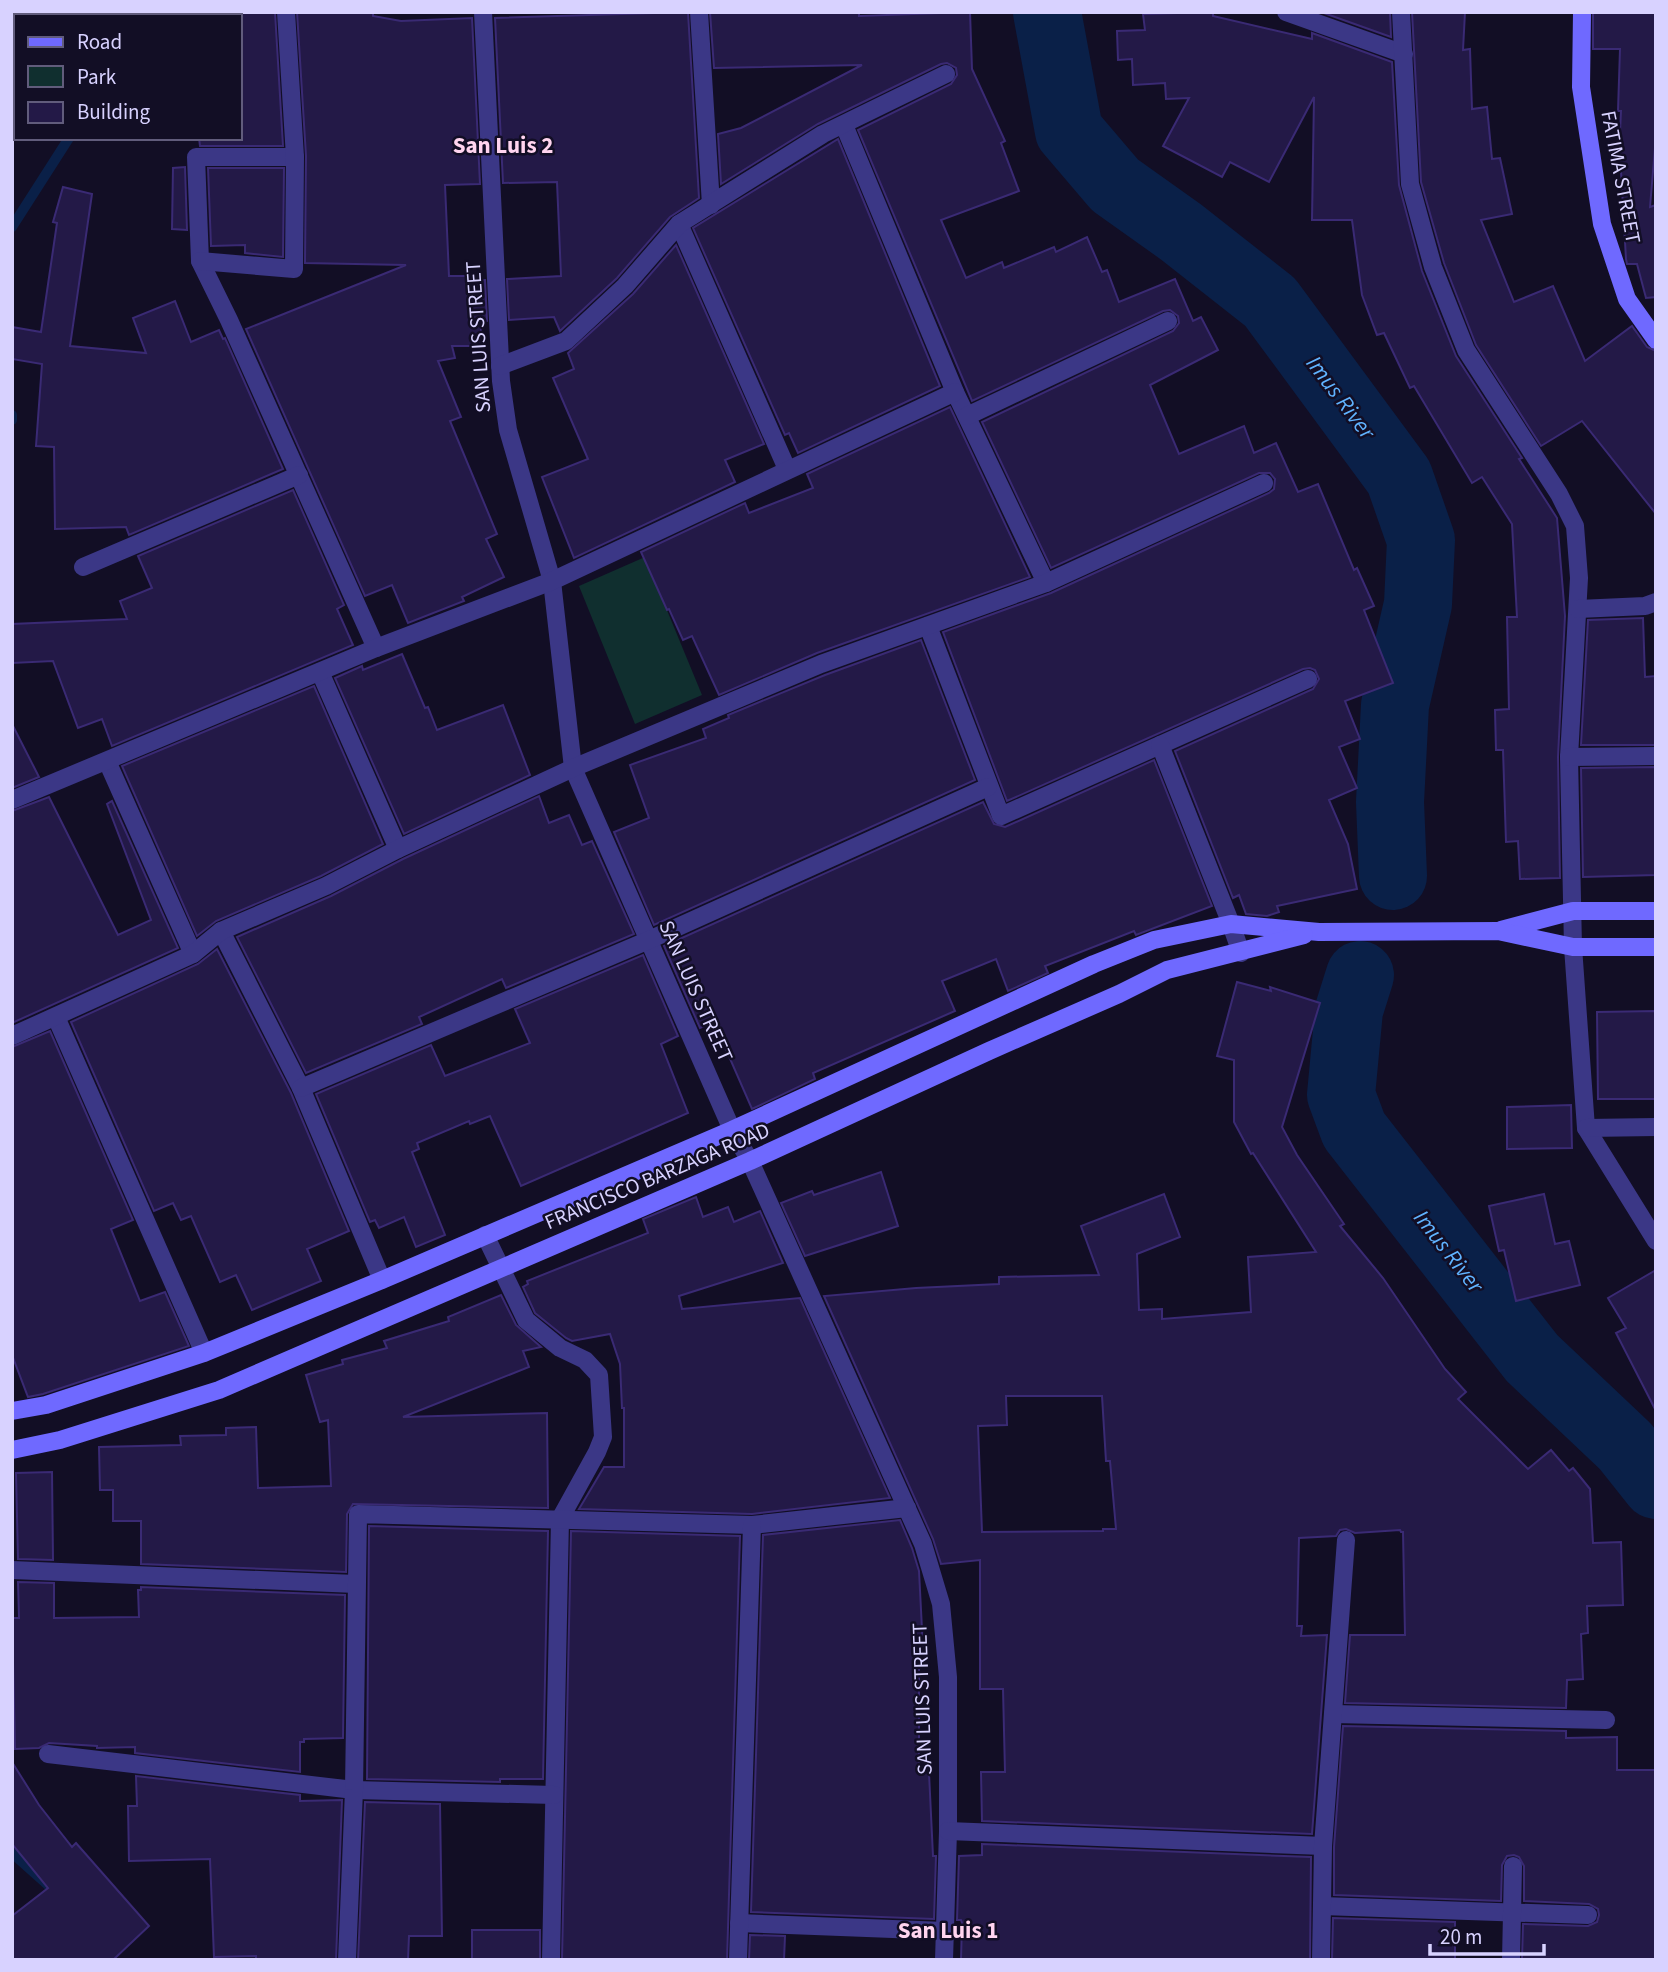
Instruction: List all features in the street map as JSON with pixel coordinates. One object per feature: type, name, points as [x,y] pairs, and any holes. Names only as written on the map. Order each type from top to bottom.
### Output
[{"type":"street","points":[[200,261],[294,269],[295,157],[286,12]]},
{"type":"street","name":"SAN LUIS STREET","points":[[483,12],[500,366],[508,430],[552,580],[573,768],[732,1130],[750,1161],[923,1544],[941,1604],[948,1677],[948,1830],[944,1960]]},
{"type":"street","points":[[699,12],[711,205]]},
{"type":"street","points":[[1286,12],[1404,54]]},
{"type":"street","points":[[1401,12],[1410,184],[1433,267],[1466,350],[1559,494],[1574,526],[1579,578],[1569,757],[1573,947],[1586,1128],[1656,1241]]},
{"type":"street","name":"FATIMA STREET","points":[[1582,12],[1581,87],[1602,224],[1627,299],[1656,340]]},
{"type":"street","points":[[500,366],[566,341],[625,286],[679,224],[823,134],[946,74]]},
{"type":"street","points":[[844,125],[955,392],[1046,583]]},
{"type":"street","points":[[295,157],[196,157],[200,261],[376,648]]},
{"type":"street","points":[[679,224],[787,469]]},
{"type":"street","points":[[967,416],[1168,321]]},
{"type":"street","points":[[12,800],[376,648],[552,580],[955,392]]},
{"type":"street","points":[[83,567],[299,475]]},
{"type":"street","points":[[12,1036],[193,954],[221,931],[326,886],[398,849],[573,768],[821,664],[1046,583],[1264,484]]},
{"type":"street","points":[[1578,609],[1645,606],[1656,602]]},
{"type":"street","points":[[929,626],[1001,816],[1308,679]]},
{"type":"street","points":[[320,672],[398,849]]},
{"type":"street","points":[[1160,745],[1241,953]]},
{"type":"street","points":[[1569,757],[1656,756]]},
{"type":"street","points":[[107,761],[193,954]]},
{"type":"street","points":[[301,1088],[649,940],[988,787]]},
{"type":"street","name":"FRANCISCO BARZAGA ROAD","points":[[1491,931],[1573,911],[1656,911]]},
{"type":"street","name":"FRANCISCO BARZAGA ROAD","points":[[12,1411],[46,1405],[204,1353],[382,1280],[732,1130],[1094,964],[1154,940],[1231,924],[1317,932],[1491,931],[1573,947],[1656,947]]},
{"type":"street","points":[[221,931],[301,1088],[382,1280]]},
{"type":"street","name":"FRANCISCO BARZAGA ROAD","points":[[12,1450],[60,1440],[219,1390],[750,1161],[1167,970],[1317,932]]},
{"type":"street","points":[[57,1017],[204,1353]]},
{"type":"street","points":[[1586,1128],[1656,1127]]},
{"type":"street","points":[[485,1235],[526,1320],[560,1348],[585,1360],[599,1375],[603,1437],[560,1519],[551,1960]]},
{"type":"street","points":[[347,1960],[354,1790],[358,1514],[752,1525],[907,1508]]},
{"type":"street","points":[[738,1960],[752,1525]]},
{"type":"street","points":[[1321,1960],[1323,1846],[1346,1540]]},
{"type":"street","points":[[12,1570],[356,1584]]},
{"type":"street","points":[[1333,1714],[1606,1720]]},
{"type":"street","points":[[48,1754],[354,1790],[554,1795]]},
{"type":"street","points":[[948,1830],[1323,1846]]},
{"type":"street","points":[[1511,1960],[1513,1866]]},
{"type":"street","points":[[1322,1906],[1588,1915]]},
{"type":"street","points":[[739,1923],[945,1931]]},
{"type":"green space","points":[[645,557],[702,695],[635,724],[579,586]]},
{"type":"building","points":[[275,12],[283,146],[200,146],[199,140],[242,140],[240,14]]},
{"type":"building","points":[[297,12],[373,12],[373,16],[401,21],[472,18],[480,184],[445,185],[449,276],[472,276],[472,281],[485,280],[487,321],[481,322],[481,346],[452,346],[455,358],[438,361],[461,417],[450,421],[497,534],[486,539],[504,577],[462,597],[464,601],[408,623],[392,585],[365,596],[246,329],[406,265],[305,263],[306,156]]},
{"type":"building","points":[[688,12],[699,198],[670,217],[617,278],[560,331],[554,317],[509,320],[507,279],[561,276],[557,182],[503,183],[495,18]]},
{"type":"building","points":[[710,12],[859,12],[859,16],[970,12],[972,69],[1005,141],[1001,143],[1019,191],[941,220],[966,278],[1002,262],[1004,268],[1054,247],[1056,252],[1087,237],[1102,272],[1107,270],[1119,302],[1175,279],[1193,321],[1201,317],[1218,350],[1150,385],[1179,454],[1244,426],[1254,453],[1276,443],[1298,492],[1318,484],[1354,570],[1357,568],[1374,606],[1364,610],[1393,683],[1345,701],[1360,739],[1339,747],[1357,788],[1329,800],[1348,844],[1357,889],[1277,906],[1279,912],[1267,916],[1246,914],[1239,895],[1233,898],[1175,751],[1313,689],[1319,679],[1315,670],[1310,668],[1007,801],[943,632],[1051,593],[1269,493],[1274,489],[1275,479],[1270,473],[1259,473],[1051,568],[982,422],[1173,331],[1179,323],[1178,316],[1170,310],[1163,311],[972,401],[858,130],[951,84],[957,75],[956,68],[947,63],[941,64],[818,124],[721,184],[718,134],[741,128],[862,65],[714,68]]},
{"type":"building","points":[[1213,12],[1213,16],[1312,39],[1312,33],[1392,62],[1399,185],[1422,271],[1456,356],[1557,518],[1565,616],[1558,757],[1560,878],[1520,879],[1518,841],[1506,842],[1503,750],[1496,750],[1495,710],[1509,709],[1507,617],[1517,617],[1512,524],[1482,477],[1472,483],[1414,386],[1410,388],[1384,333],[1377,335],[1362,295],[1352,220],[1312,220],[1314,97],[1269,182],[1230,162],[1222,177],[1163,146],[1189,98],[1166,99],[1165,83],[1133,85],[1132,59],[1118,60],[1117,31],[1145,30],[1143,14]]},
{"type":"building","points":[[1321,12],[1390,12],[1391,37]]},
{"type":"building","points":[[1412,12],[1465,12],[1463,50],[1470,49],[1472,109],[1487,107],[1492,159],[1500,158],[1512,214],[1481,220],[1514,302],[1553,286],[1585,361],[1632,326],[1647,347],[1656,351],[1656,514],[1582,421],[1541,446],[1476,345],[1444,263],[1421,182]]},
{"type":"building","points":[[1593,12],[1656,12],[1656,136],[1650,207],[1656,205],[1656,297],[1646,298],[1637,264],[1627,264],[1619,153],[1620,49],[1593,49]]},
{"type":"building","points":[[838,139],[940,386],[798,453],[789,433],[785,435],[693,228]]},
{"type":"building","points":[[185,167],[187,230],[172,229],[173,168]]},
{"type":"building","points":[[208,168],[284,168],[283,257],[245,253],[245,245],[211,246]]},
{"type":"building","points":[[63,187],[92,194],[70,346],[146,353],[133,318],[175,301],[191,342],[219,330],[223,339],[225,338],[283,469],[129,535],[126,527],[55,529],[54,447],[36,446],[42,364],[12,359],[12,327],[41,332],[57,223],[53,222]]},
{"type":"building","points":[[676,245],[764,444],[725,460],[735,482],[574,558],[542,477],[588,459],[553,378],[574,369],[568,353],[633,294]]},
{"type":"building","points":[[950,407],[1030,577],[817,653],[719,695],[692,636],[683,640],[641,552],[745,503],[749,513],[813,488],[807,474]]},
{"type":"building","points":[[293,490],[344,605],[337,609],[353,645],[112,746],[102,719],[78,728],[53,661],[12,663],[12,624],[127,619],[120,601],[152,588],[138,556]]},
{"type":"building","points":[[1643,618],[1645,677],[1656,676],[1656,745],[1581,745],[1588,620]]},
{"type":"building","points":[[921,640],[975,780],[654,925],[614,832],[649,818],[630,765],[706,738],[703,729],[729,718],[728,715],[825,675]]},
{"type":"building","points":[[402,654],[437,730],[503,705],[530,775],[404,834],[335,678],[362,666],[363,670]]},
{"type":"building","points":[[314,686],[383,844],[321,876],[216,921],[197,936],[122,766]]},
{"type":"building","points":[[12,724],[39,777],[12,788]]},
{"type":"building","points":[[1154,760],[1212,906],[1136,935],[1134,931],[1045,966],[1048,973],[1008,991],[996,959],[942,981],[955,1011],[813,1073],[815,1079],[752,1109],[714,1022],[700,1028],[664,946],[983,802],[994,824],[1005,827]]},
{"type":"building","points":[[1656,767],[1656,875],[1583,877],[1581,768]]},
{"type":"building","points":[[539,796],[549,823],[569,815],[582,845],[592,841],[634,934],[506,988],[502,979],[419,1017],[422,1024],[306,1073],[237,937],[331,896],[403,859]]},
{"type":"building","points":[[49,797],[118,935],[151,920],[107,804],[112,801],[178,948],[12,1023],[12,811]]},
{"type":"building","points":[[217,949],[291,1093],[349,1231],[307,1249],[321,1281],[252,1310],[236,1275],[220,1282],[191,1216],[181,1220],[173,1203],[154,1211],[71,1022],[198,964]]},
{"type":"building","points":[[643,955],[678,1036],[661,1044],[688,1113],[521,1186],[490,1116],[470,1124],[469,1121],[417,1143],[419,1149],[412,1152],[445,1235],[416,1247],[404,1217],[379,1228],[375,1220],[370,1222],[316,1094],[431,1045],[445,1076],[530,1043],[515,1009]]},
{"type":"building","points":[[1237,982],[1271,991],[1270,987],[1320,1003],[1282,1127],[1297,1155],[1344,1224],[1340,1226],[1383,1278],[1445,1369],[1466,1392],[1458,1399],[1528,1469],[1551,1450],[1569,1471],[1573,1468],[1590,1489],[1593,1543],[1621,1542],[1623,1605],[1587,1606],[1588,1633],[1581,1634],[1583,1679],[1567,1680],[1566,1708],[1345,1703],[1350,1635],[1405,1635],[1403,1532],[1355,1533],[1346,1529],[1340,1530],[1336,1536],[1299,1538],[1297,1626],[1302,1626],[1301,1636],[1327,1635],[1312,1834],[982,1821],[981,1772],[1005,1772],[1003,1689],[980,1689],[980,1560],[941,1564],[933,1539],[824,1296],[999,1284],[999,1277],[1099,1275],[1081,1226],[1164,1194],[1180,1237],[1137,1254],[1139,1310],[1162,1309],[1162,1319],[1251,1312],[1248,1257],[1316,1252],[1253,1153],[1251,1154],[1234,1122],[1234,1060],[1217,1056]],"holes":[[[1006,1396],[1102,1396],[1106,1461],[1110,1461],[1116,1529],[982,1532],[978,1426],[1007,1425]]]},
{"type":"building","points":[[1656,1011],[1656,1099],[1598,1099],[1597,1012]]},
{"type":"building","points":[[50,1031],[133,1220],[111,1229],[140,1301],[165,1292],[189,1346],[28,1397],[12,1355],[12,1047]]},
{"type":"building","points":[[1571,1105],[1572,1148],[1507,1149],[1507,1107]]},
{"type":"building","points":[[881,1172],[898,1226],[805,1256],[781,1203],[812,1191],[814,1195]]},
{"type":"building","points":[[1544,1194],[1555,1244],[1569,1241],[1580,1285],[1516,1301],[1504,1250],[1499,1251],[1489,1206]]},
{"type":"building","points":[[696,1197],[703,1217],[728,1207],[734,1222],[760,1211],[783,1263],[679,1296],[682,1309],[800,1298],[890,1498],[752,1514],[579,1509],[604,1467],[624,1467],[624,1408],[620,1364],[610,1334],[572,1341],[566,1338],[535,1313],[523,1287],[528,1284],[527,1281],[648,1233],[643,1219]]},
{"type":"building","points":[[1656,1270],[1656,1411],[1616,1333],[1626,1328],[1608,1298]]},
{"type":"building","points":[[501,1295],[516,1325],[541,1347],[523,1351],[529,1367],[403,1417],[547,1413],[548,1508],[353,1504],[347,1514],[346,1572],[141,1564],[141,1521],[113,1521],[113,1490],[100,1490],[99,1447],[181,1445],[180,1436],[226,1435],[226,1428],[256,1427],[258,1488],[331,1486],[328,1420],[320,1422],[306,1375],[343,1364],[342,1360],[387,1348],[384,1341],[449,1321],[448,1317]]},
{"type":"building","points":[[52,1472],[53,1560],[18,1559],[16,1473]]},
{"type":"building","points":[[900,1520],[919,1571],[923,1649],[919,1649],[919,1770],[929,1773],[933,1856],[936,1856],[934,1919],[751,1912],[763,1535]]},
{"type":"building","points":[[369,1526],[548,1531],[543,1779],[500,1779],[500,1782],[367,1779]]},
{"type":"building","points":[[571,1531],[740,1536],[727,1960],[562,1960]]},
{"type":"building","points":[[18,1582],[54,1583],[54,1618],[139,1617],[138,1590],[141,1590],[141,1587],[345,1595],[343,1738],[304,1739],[304,1742],[300,1742],[300,1772],[135,1753],[135,1747],[97,1748],[49,1743],[39,1748],[15,1749],[12,1618],[19,1618]]},
{"type":"building","points":[[1343,1726],[1566,1731],[1566,1738],[1617,1737],[1617,1770],[1656,1770],[1656,1960],[1522,1960],[1523,1924],[1588,1926],[1597,1922],[1599,1915],[1598,1909],[1589,1904],[1524,1901],[1524,1866],[1519,1857],[1514,1855],[1507,1856],[1502,1865],[1501,1901],[1334,1895],[1334,1847]]},
{"type":"building","points":[[12,1762],[39,1805],[72,1847],[76,1843],[149,1926],[113,1960],[12,1960],[12,1916],[48,1888],[12,1844]]},
{"type":"building","points":[[136,1776],[300,1795],[300,1801],[342,1800],[336,1960],[214,1957],[210,1859],[129,1861],[128,1806],[137,1806]]},
{"type":"building","points":[[365,1802],[440,1804],[442,1936],[409,1936],[408,1960],[358,1960]]},
{"type":"building","points":[[982,1844],[1311,1857],[1310,1960],[961,1960],[962,1923],[957,1920],[959,1856],[982,1855]]},
{"type":"building","points":[[1333,1918],[1455,1922],[1455,1960],[1332,1960]]},
{"type":"building","points":[[472,1930],[540,1930],[540,1960],[472,1960]]},
{"type":"building","points":[[750,1935],[785,1936],[784,1960],[749,1960]]},
{"type":"waterway","name":"Imus River","points":[[1047,12],[1069,131],[1115,185],[1181,232],[1270,302],[1399,477],[1421,540],[1418,604],[1395,705],[1390,802],[1393,876]]},
{"type":"waterway","points":[[12,227],[68,140]]},
{"type":"waterway","points":[[12,415],[12,420]]},
{"type":"waterway","name":"Imus River","points":[[1360,975],[1349,1010],[1341,1095],[1354,1130],[1532,1358],[1625,1446],[1656,1485]]},
{"type":"waterway","points":[[12,1853],[49,1886]]},
{"type":"district","name":"San Luis 2","points":[[503,145]]},
{"type":"district","name":"San Luis 1","points":[[948,1930]]}]
